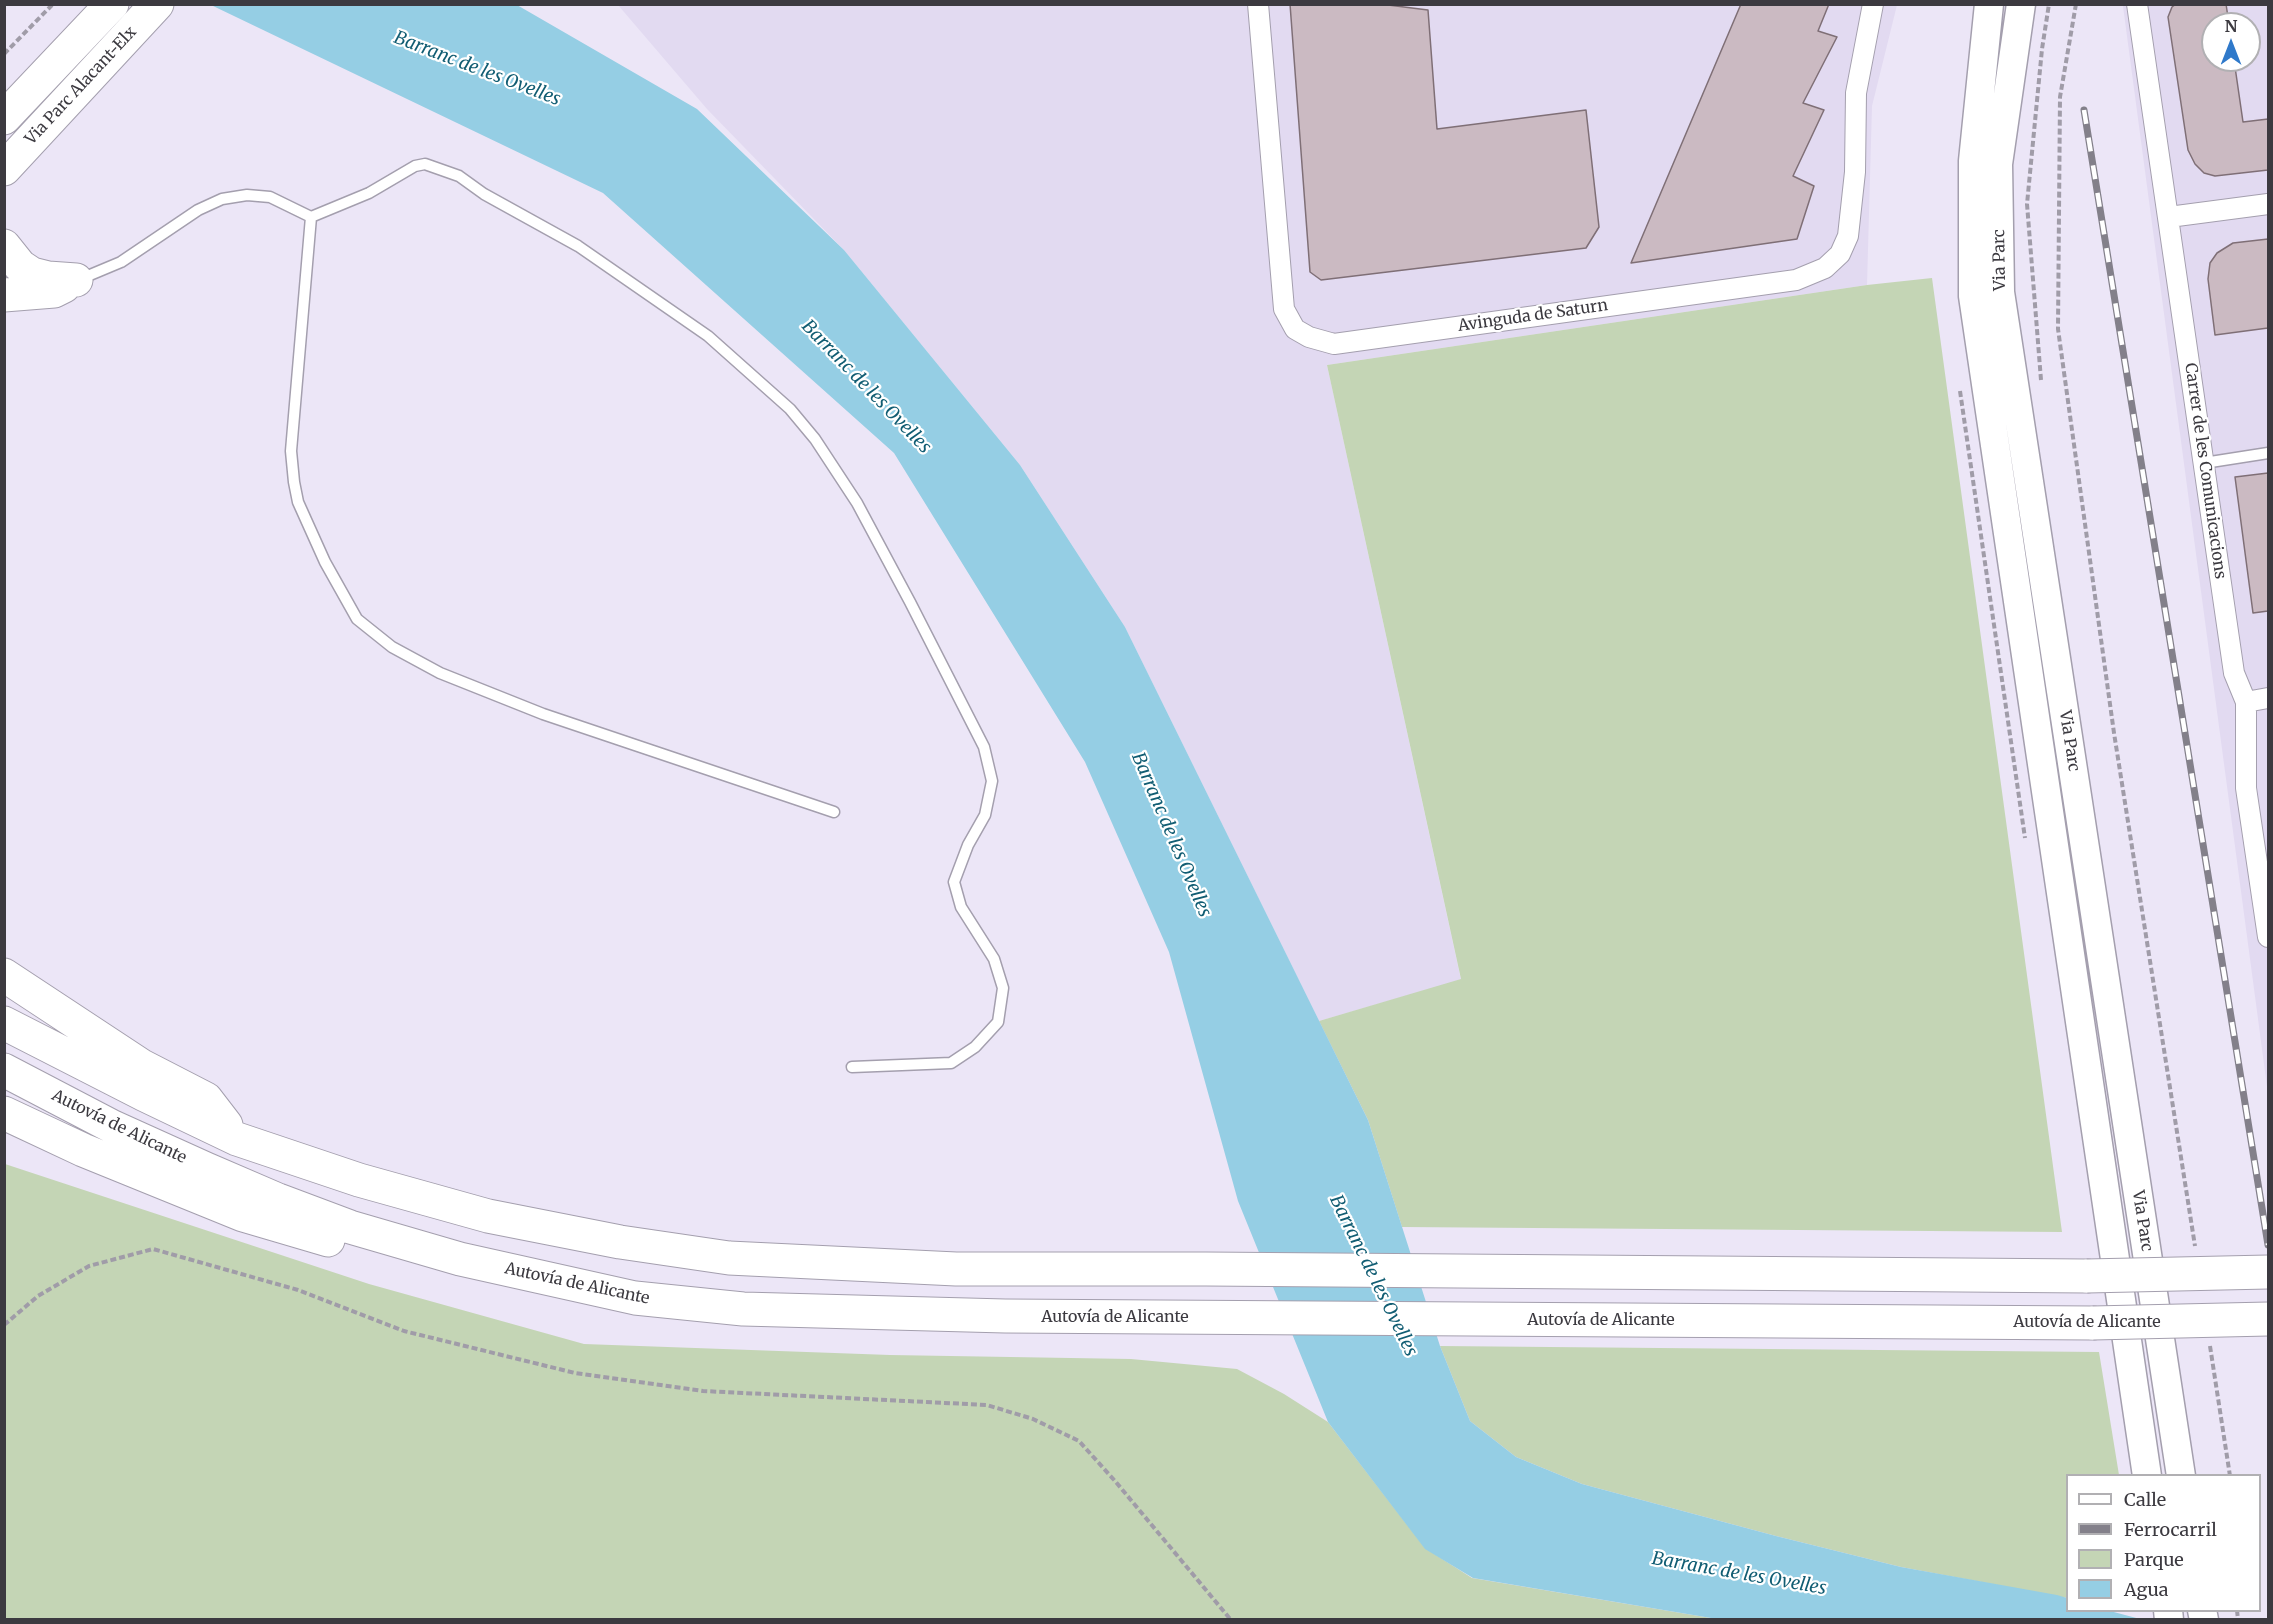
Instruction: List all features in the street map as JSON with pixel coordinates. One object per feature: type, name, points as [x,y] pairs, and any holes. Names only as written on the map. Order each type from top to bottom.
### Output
[{"type":"highway","name":"Via Parc Alacant-Elx","points":[[4,118],[112,4]]},
{"type":"highway","name":"Via Parc Alacant-Elx","points":[[4,169],[158,4]]},
{"type":"highway","points":[[4,246],[20,266],[32,274],[48,278],[76,280]]},
{"type":"highway","points":[[4,294],[54,291],[76,280]]},
{"type":"highway","points":[[4,975],[142,1065],[206,1099],[237,1139]]},
{"type":"highway","points":[[4,1023],[237,1139],[359,1180],[488,1216],[620,1242],[729,1258],[956,1269],[2087,1276],[2268,1272]]},
{"type":"highway","name":"Autovía de Alicante","points":[[4,1070],[144,1141],[278,1200],[350,1227],[460,1259],[634,1298],[744,1309],[1005,1316],[2093,1323],[2268,1318]]},
{"type":"highway","points":[[4,1113],[83,1150],[243,1215],[348,1246],[431,1270],[557,1299],[634,1298]]},
{"type":"main road","name":"Via Parc","points":[[1989,4],[1973,161],[1973,296],[2147,1474]]},
{"type":"main road","name":"Via Parc","points":[[2021,4],[1998,164],[2000,292],[2181,1474]]},
{"type":"street","name":"Avinguda de Saturn","points":[[1258,4],[1284,309],[1296,329],[1309,337],[1334,344],[1796,280],[1825,268],[1840,254],[1848,236],[1855,172],[1856,93],[1874,4]]},
{"type":"street","name":"Carrer de les Comunicacions","points":[[2137,4],[2234,673],[2246,702],[2246,788],[2268,937]]},
{"type":"street","points":[[2169,217],[2268,204]]},
{"type":"street","points":[[2246,702],[2268,698]]},
{"type":"lane","points":[[76,280],[121,262],[198,210],[222,199],[247,195],[270,197],[311,217],[369,192],[415,166],[425,164],[459,176],[484,194],[578,246],[708,336],[790,409],[815,439],[857,503],[984,747],[992,781],[985,815],[968,845],[954,882],[960,907],[994,959],[1003,987],[998,1022],[975,1047],[951,1063],[852,1067]]},
{"type":"lane","points":[[311,217],[291,451],[294,482],[298,502],[325,562],[357,619],[392,647],[450,677],[543,714],[834,812]]},
{"type":"lane","points":[[2204,463],[2268,453]]},
{"type":"path","points":[[4,54],[52,4]]},
{"type":"path","points":[[2042,392],[2027,204],[2049,4]]},
{"type":"path","points":[[2076,4],[2060,96],[2058,329],[2114,733],[2196,1253]]},
{"type":"path","points":[[4,1325],[39,1296],[89,1266],[153,1249],[298,1290],[404,1331],[575,1373],[703,1391],[987,1406],[1033,1419],[1079,1441],[1231,1620]]},
{"type":"path","points":[[2208,1335],[2230,1474]]},
{"type":"shaded area","points":[[2123,4],[2268,5],[2268,1094]]},
{"type":"shaded area","points":[[618,5],[1897,5],[1872,106],[1867,285],[1327,365],[1461,980],[1319,1021],[1125,627],[1020,465],[844,250],[707,109]]},
{"type":"green space","points":[[1932,278],[2062,1232],[1402,1227],[1368,1120],[1319,1021],[1461,979],[1327,365],[1867,285]]},
{"type":"green space","points":[[5,1164],[369,1284],[584,1344],[890,1355],[1131,1359],[1237,1369],[1284,1394],[1328,1422],[1425,1548],[1472,1578],[1717,1619],[5,1620]]},
{"type":"green space","points":[[1440,1346],[2099,1352],[2119,1474],[2066,1474],[2066,1598],[1901,1567],[1582,1484],[1516,1457],[1470,1421]]},
{"type":"water","name":"Barranc de les Ovelles","points":[[211,5],[517,5],[697,109],[844,250],[1020,465],[1125,627],[1368,1120],[1440,1346],[1470,1421],[1516,1457],[1582,1484],[1901,1567],[2057,1595],[2066,1598],[2066,1612],[2114,1612],[2140,1619],[1717,1619],[1473,1578],[1425,1549],[1328,1422],[1238,1201],[1169,952],[1085,762],[894,453],[603,193]]},
{"type":"building","points":[[1290,4],[1380,4],[1428,10],[1437,129],[1586,110],[1599,227],[1586,248],[1321,280],[1310,272]]},
{"type":"building","points":[[1741,4],[1829,4],[1818,31],[1837,37],[1803,103],[1824,110],[1793,176],[1814,186],[1797,239],[1631,263]]},
{"type":"building","points":[[2176,4],[2226,4],[2227,12],[2201,12],[2201,72],[2236,72],[2243,122],[2268,119],[2268,170],[2215,176],[2204,173],[2195,164],[2188,150],[2168,17],[2172,7]]},
{"type":"building","points":[[2268,239],[2268,328],[2215,335],[2208,279],[2210,263],[2217,253],[2233,243]]},
{"type":"building","points":[[2268,473],[2268,611],[2253,613],[2235,477]]},
{"type":"railway","points":[[2084,110],[2268,1245]]}]
